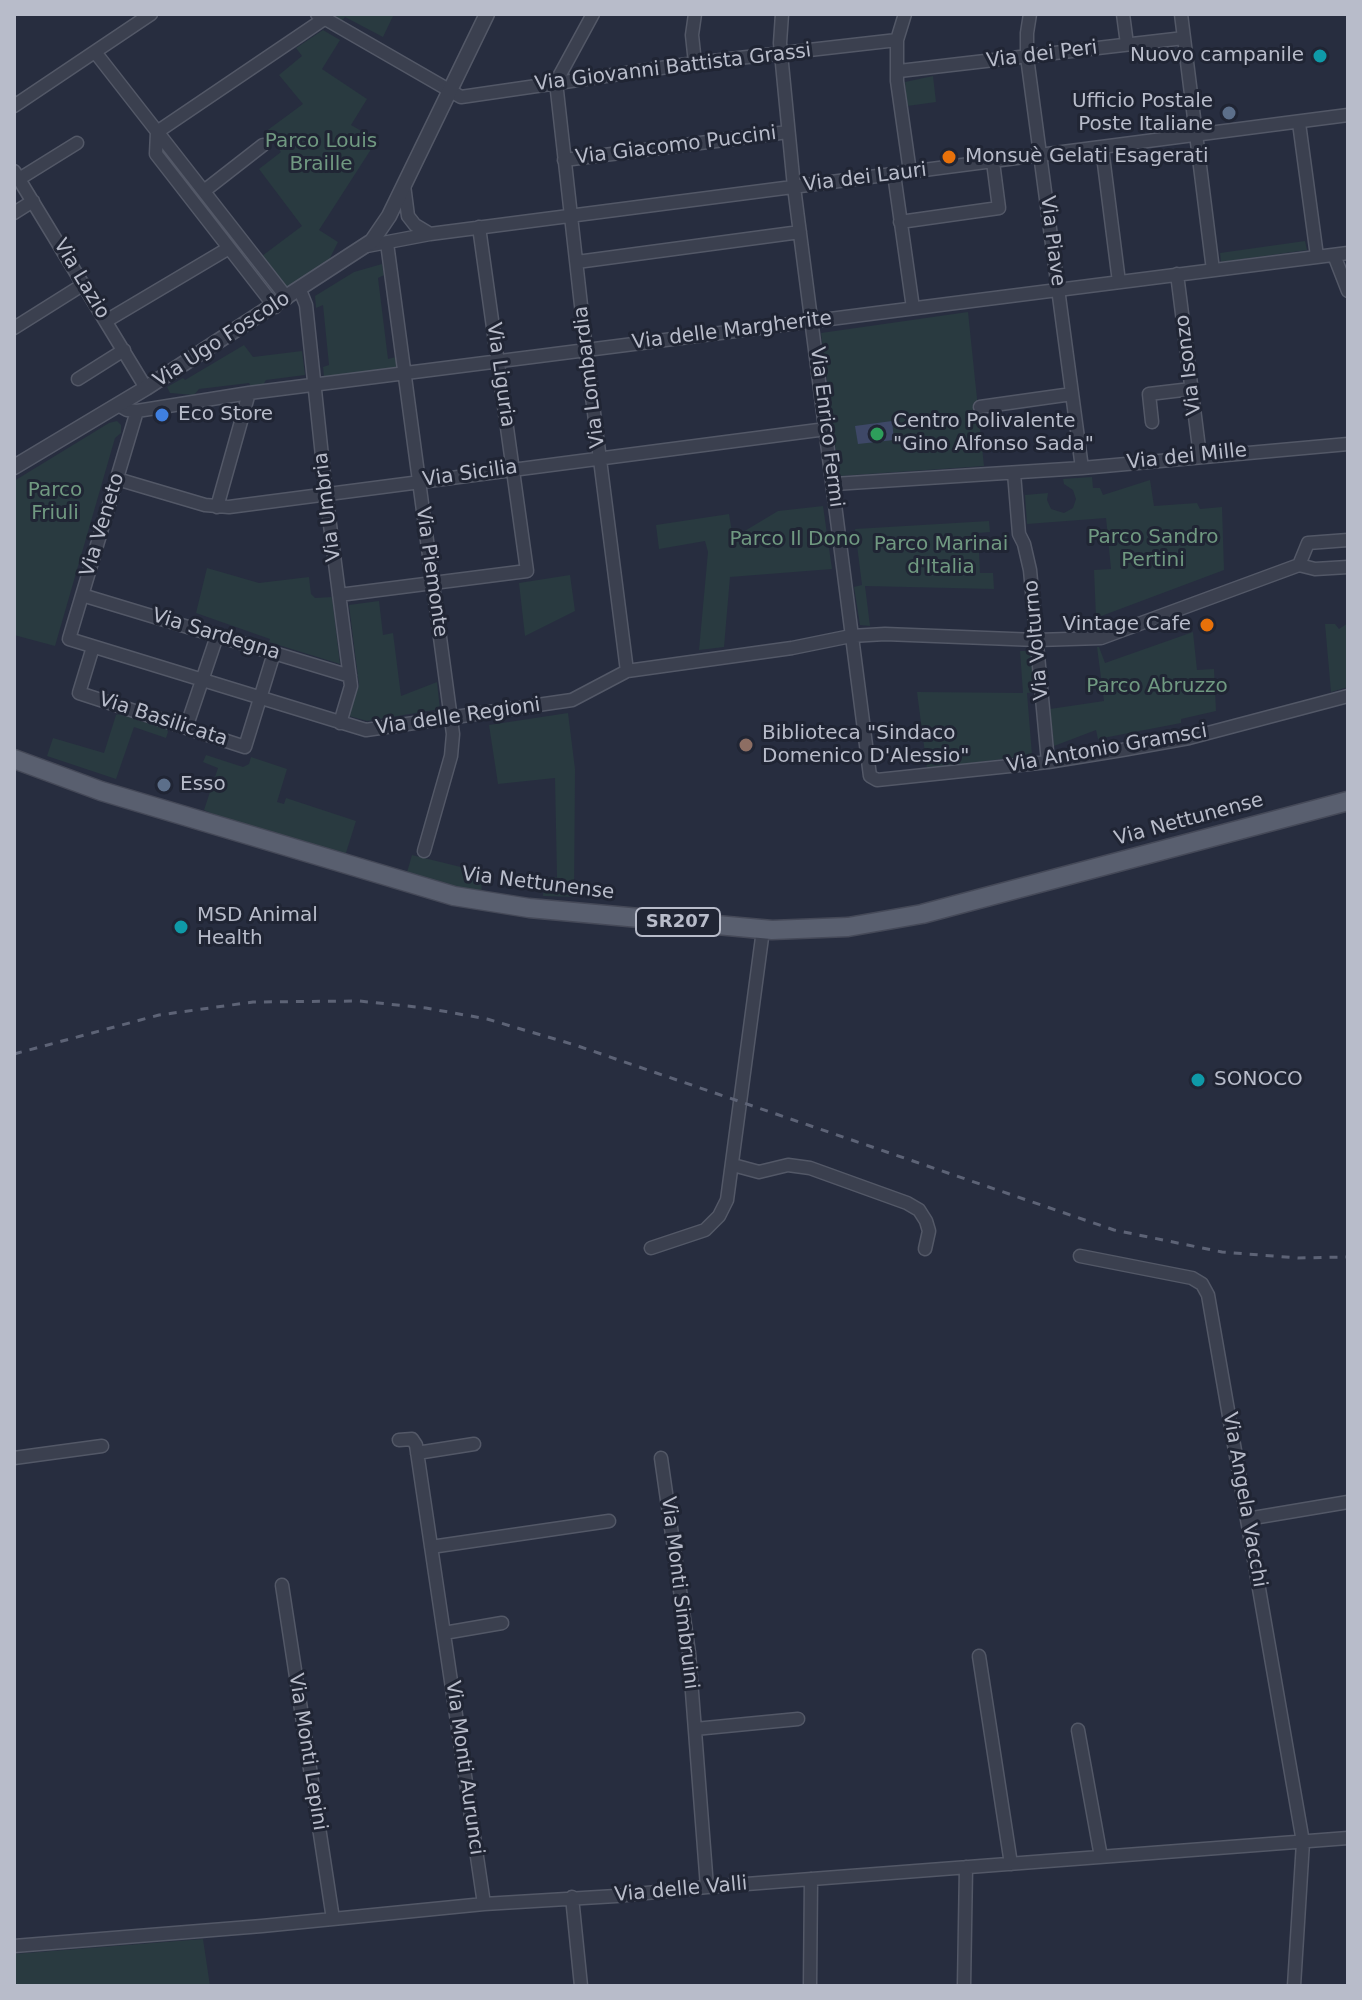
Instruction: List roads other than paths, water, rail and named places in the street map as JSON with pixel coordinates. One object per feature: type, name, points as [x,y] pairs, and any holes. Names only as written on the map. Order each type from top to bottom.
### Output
[{"type":"main road","name":"Via Nettunense","points":[[14,759],[101,791],[454,896],[529,908],[763,930],[826,930],[885,922],[1348,801]]},
{"type":"street","points":[[14,106],[151,14]]},
{"type":"street","name":"Via Ugo Foscolo","points":[[14,467],[146,388],[367,246],[383,227],[487,14]]},
{"type":"street","points":[[556,82],[593,14]]},
{"type":"street","points":[[695,14],[692,35],[695,63]]},
{"type":"street","name":"Via Enrico Fermi","points":[[782,14],[781,54],[794,187],[834,484],[867,771]]},
{"type":"street","points":[[905,14],[897,40],[897,81],[910,172]]},
{"type":"street","name":"Via Piave","points":[[1030,14],[1027,57],[1082,468]]},
{"type":"street","points":[[1123,14],[1127,44]]},
{"type":"street","points":[[1181,14],[1213,270]]},
{"type":"street","points":[[157,132],[323,16],[450,92]]},
{"type":"street","name":"Via dei Peri","points":[[899,71],[1184,38]]},
{"type":"street","name":"Via Giovanni Battista Grassi","points":[[450,92],[465,97],[695,63],[897,40]]},
{"type":"street","points":[[95,52],[287,298]]},
{"type":"street","name":"Via Lombardia","points":[[556,82],[627,671]]},
{"type":"street","name":"Via dei Lauri","points":[[367,246],[479,227],[1348,115]]},
{"type":"street","points":[[1299,123],[1317,256]]},
{"type":"street","points":[[157,132],[156,154],[229,248],[287,298]]},
{"type":"street","name":"Via Giacomo Puccini","points":[[564,160],[788,132]]},
{"type":"street","points":[[16,175],[77,143]]},
{"type":"street","points":[[204,191],[263,145]]},
{"type":"street","points":[[1102,148],[1119,282]]},
{"type":"street","points":[[900,222],[999,208],[993,162]]},
{"type":"street","points":[[894,174],[913,308]]},
{"type":"street","name":"Via Lazio","points":[[16,175],[146,388]]},
{"type":"street","points":[[404,185],[408,216],[417,227],[430,234]]},
{"type":"street","points":[[14,213],[33,201]]},
{"type":"street","name":"Via Liguria","points":[[432,582],[527,571],[479,227]]},
{"type":"street","points":[[577,262],[800,232]]},
{"type":"street","name":"Via Piemonte","points":[[387,243],[452,719],[453,748],[424,851]]},
{"type":"street","points":[[106,321],[229,248]]},
{"type":"street","name":"Via delle Margherite","points":[[118,405],[137,411],[249,393],[1348,253]]},
{"type":"street","points":[[1334,255],[1348,291]]},
{"type":"street","name":"Via Isonzo","points":[[1177,274],[1200,456]]},
{"type":"street","points":[[14,328],[84,284]]},
{"type":"street","name":"Via Umbria","points":[[287,298],[306,305],[351,686],[340,723]]},
{"type":"street","points":[[78,379],[124,350]]},
{"type":"street","points":[[1152,422],[1149,394],[1191,389]]},
{"type":"street","points":[[217,507],[249,393]]},
{"type":"street","points":[[980,407],[1072,394]]},
{"type":"street","name":"Via Veneto","points":[[69,639],[137,411]]},
{"type":"street","name":"Via Sicilia","points":[[117,479],[217,507],[826,429]]},
{"type":"street","name":"Via dei Mille","points":[[834,484],[1082,468],[1348,444]]},
{"type":"street","name":"Via Volturno","points":[[1014,473],[1019,534],[1030,570],[1048,762]]},
{"type":"street","points":[[1348,540],[1308,543],[1299,565],[1315,569],[1348,567]]},
{"type":"street","name":"Via delle Regioni","points":[[69,639],[340,723],[374,730],[572,700],[627,671],[792,648],[851,636],[885,634],[1037,640],[1101,638],[1299,565]]},
{"type":"street","points":[[339,595],[432,582]]},
{"type":"street","name":"Via Sardegna","points":[[82,595],[350,676]]},
{"type":"street","points":[[186,728],[217,636]]},
{"type":"street","name":"Via Basilicata","points":[[93,647],[79,693],[245,747],[274,653]]},
{"type":"street","name":"Via Antonio Gramsci","points":[[867,771],[877,780],[1048,762],[1189,738],[1348,696]]},
{"type":"street","points":[[651,1248],[698,1234],[712,1225],[727,1200],[763,930]]},
{"type":"street","points":[[733,1165],[759,1172],[788,1165],[810,1168],[912,1205],[923,1215],[927,1225],[929,1234],[925,1249]]},
{"type":"street","name":"Via Angela Vacchi","points":[[1080,1256],[1192,1278],[1205,1288],[1209,1300],[1303,1842],[1294,1986]]},
{"type":"street","points":[[399,1440],[412,1439],[417,1453],[474,1444]]},
{"type":"street","points":[[14,1458],[102,1446]]},
{"type":"street","name":"Via Monti Aurunci","points":[[417,1453],[484,1904]]},
{"type":"street","name":"Via Monti Simbruini","points":[[661,1458],[689,1653],[707,1887]]},
{"type":"street","points":[[1247,1519],[1348,1502]]},
{"type":"street","points":[[431,1547],[609,1521]]},
{"type":"street","name":"Via Monti Lepini","points":[[282,1585],[333,1919]]},
{"type":"street","points":[[444,1633],[502,1623]]},
{"type":"street","points":[[979,1656],[1011,1864]]},
{"type":"street","points":[[695,1729],[798,1719]]},
{"type":"street","points":[[1078,1730],[1101,1857]]},
{"type":"street","name":"Via delle Valli","points":[[14,1946],[484,1904],[1348,1838]]},
{"type":"street","points":[[964,1986],[966,1867]]},
{"type":"street","points":[[810,1986],[811,1879]]},
{"type":"street","points":[[572,1897],[581,1986]]},
{"type":"water","points":[[892,421],[894,440],[858,444],[855,426]]},
{"type":"railway","points":[[14,1054],[159,1015],[253,1002],[359,1001],[426,1008],[487,1019],[575,1045],[1114,1230],[1222,1252],[1298,1258],[1348,1257]]},
{"type":"place","name":"Nuovo campanile","points":[[1320,56]]},
{"type":"place","name":"Ufficio Postale Poste Italiane","points":[[1229,113]]},
{"type":"place","name":"Monsuè Gelati Esagerati","points":[[949,157]]},
{"type":"place","name":"Eco Store","points":[[162,415]]},
{"type":"place","name":"Centro Polivalente \"Gino Alfonso Sada\"","points":[[877,434]]},
{"type":"place","name":"Vintage Cafe","points":[[1207,625]]},
{"type":"place","name":"Biblioteca \"Sindaco Domenico D'Alessio\"","points":[[746,745]]},
{"type":"place","name":"Esso","points":[[164,785]]},
{"type":"place","name":"MSD Animal Health","points":[[181,927]]},
{"type":"place","name":"SONOCO","points":[[1198,1080]]},
{"type":"park label","name":"Parco Louis Braille","points":[[321,154]]},
{"type":"park label","name":"Parco Friuli","points":[[55,502]]},
{"type":"park label","name":"Parco Il Dono","points":[[795,540]]},
{"type":"park label","name":"Parco Sandro Pertini","points":[[1153,550]]},
{"type":"park label","name":"Parco Marinai d'Italia","points":[[941,556]]},
{"type":"park label","name":"Parco Abruzzo","points":[[1157,687]]}]
